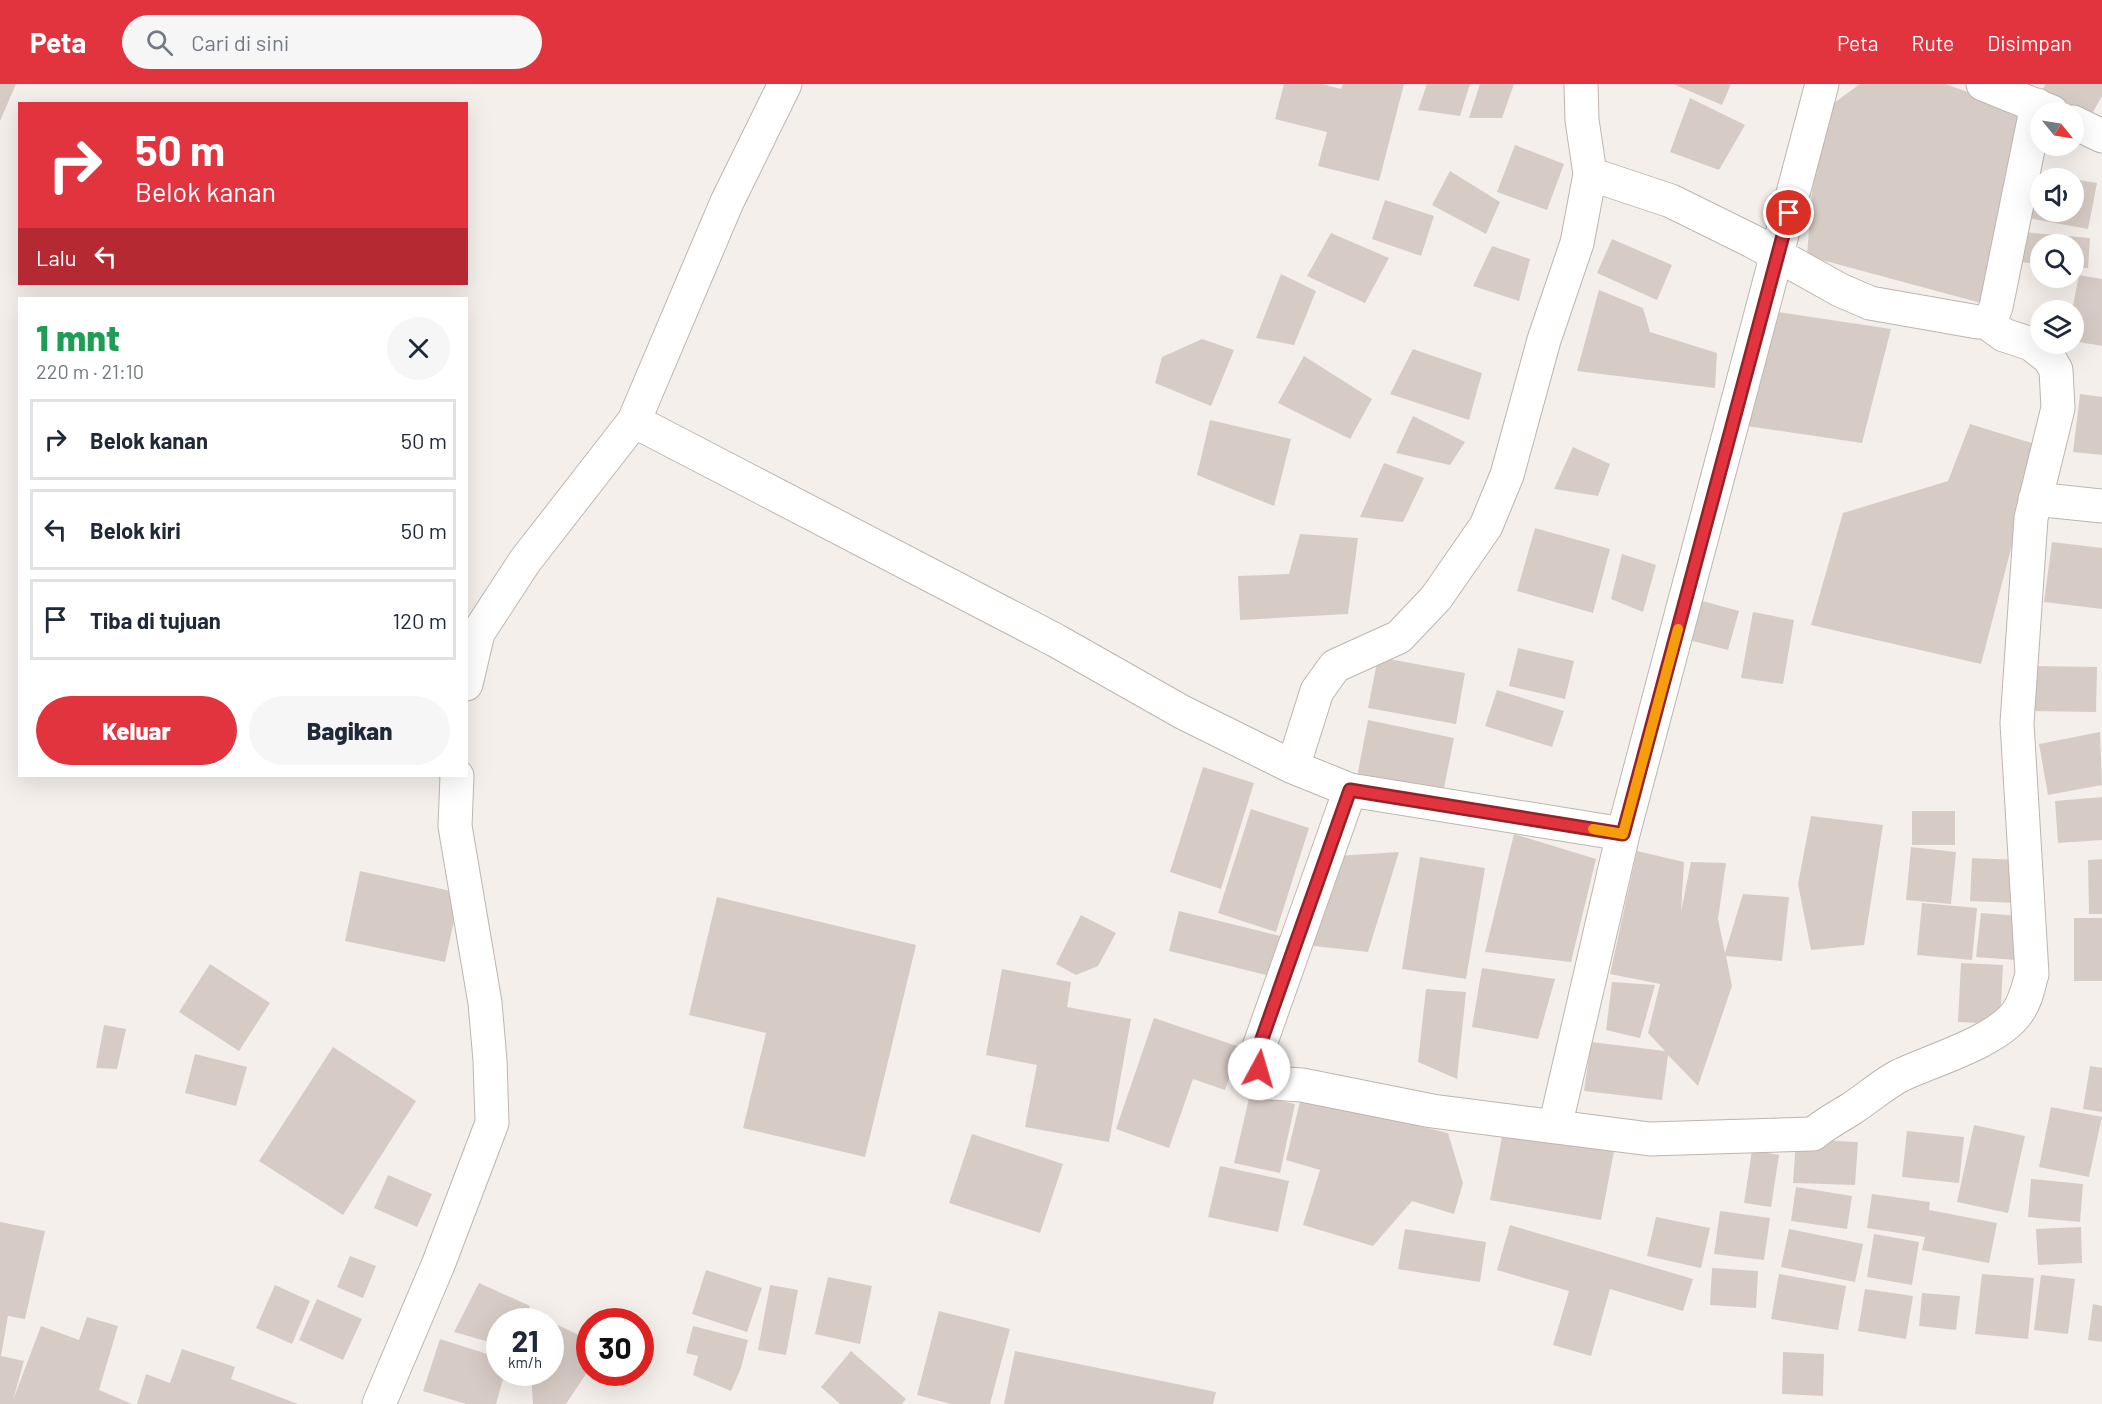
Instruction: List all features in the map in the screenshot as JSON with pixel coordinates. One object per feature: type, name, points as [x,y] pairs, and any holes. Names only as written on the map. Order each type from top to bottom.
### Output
[{"type":"street","points":[[468,676],[478,633],[525,561],[634,421],[727,202],[785,84]]},
{"type":"street","points":[[1293,767],[1317,691],[1335,666],[1400,637],[1436,598],[1486,526],[1507,475],[1544,340],[1577,243],[1590,174],[1582,120],[1581,84]]},
{"type":"street","points":[[1555,1127],[1623,834],[1822,84]]},
{"type":"street","points":[[1983,84],[2030,103]]},
{"type":"street","points":[[2084,127],[2102,136]]},
{"type":"street","points":[[1986,322],[1996,307],[2033,156]]},
{"type":"street","points":[[1350,790],[1258,1050],[1259,1069],[1270,1083],[1302,1085],[1432,1112],[1650,1139],[1813,1134],[1828,1121],[1899,1076],[1989,1036],[2011,1020],[2026,997],[2032,974],[2017,723],[2031,518],[2058,408],[2056,370],[2049,358],[2031,344],[2004,335],[1986,322],[1870,303],[1839,290],[1671,201],[1590,174]]},
{"type":"street","points":[[634,421],[1055,640],[1182,712],[1293,767],[1350,790],[1623,834]]},
{"type":"street","points":[[2035,499],[2102,506]]},
{"type":"street","points":[[379,1404],[438,1266],[492,1123],[485,1003],[455,826],[457,777]]},
{"type":"building","points":[[0,84],[16,84],[0,121]]},
{"type":"building","points":[[1284,84],[1321,84],[1341,89],[1343,84],[1404,84],[1379,181],[1318,166],[1327,132],[1275,119]]},
{"type":"building","points":[[1427,84],[1470,84],[1460,116],[1418,110]]},
{"type":"building","points":[[1480,84],[1514,84],[1502,118],[1469,118]]},
{"type":"building","points":[[1673,84],[1731,84],[1722,105]]},
{"type":"building","points":[[1860,84],[1945,84],[2025,112],[1981,303],[1807,256],[1816,141],[1834,103]]},
{"type":"building","points":[[2045,84],[2102,84],[2102,96],[2089,119],[2084,117],[2084,102],[2054,102],[2041,96]]},
{"type":"building","points":[[1690,98],[1745,125],[1719,170],[1670,152]]},
{"type":"building","points":[[1515,145],[1564,164],[1547,210],[1497,192]]},
{"type":"building","points":[[1450,171],[1500,202],[1486,234],[1432,205]]},
{"type":"building","points":[[2084,181],[2097,183],[2088,229],[2050,222],[2084,222]]},
{"type":"building","points":[[1385,200],[1434,216],[1421,256],[1372,239]]},
{"type":"building","points":[[2023,232],[2045,234],[2030,234],[2030,263],[2019,262]]},
{"type":"building","points":[[1331,233],[1389,258],[1365,303],[1307,276]]},
{"type":"building","points":[[2084,237],[2090,238],[2088,268],[2084,268]]},
{"type":"building","points":[[1612,239],[1672,265],[1657,300],[1597,273]]},
{"type":"building","points":[[1492,246],[1530,259],[1519,301],[1473,286]]},
{"type":"building","points":[[1281,274],[1316,291],[1294,345],[1256,338]]},
{"type":"building","points":[[2084,276],[2102,279],[2102,346],[2084,343],[2084,300],[2074,300],[2076,288],[2084,288]]},
{"type":"building","points":[[1599,290],[1643,308],[1650,332],[1717,353],[1715,388],[1577,371]]},
{"type":"building","points":[[1778,312],[1891,329],[1862,443],[1740,425]]},
{"type":"building","points":[[1202,339],[1234,350],[1211,406],[1155,383],[1162,357]]},
{"type":"building","points":[[1413,349],[1482,373],[1469,420],[1390,394]]},
{"type":"building","points":[[1304,356],[1372,399],[1350,439],[1278,403]]},
{"type":"building","points":[[2080,394],[2102,397],[2102,455],[2073,452]]},
{"type":"building","points":[[1413,416],[1465,442],[1450,465],[1396,453]]},
{"type":"building","points":[[1210,420],[1291,439],[1274,506],[1197,475]]},
{"type":"building","points":[[1970,424],[2038,445],[1981,664],[1811,625],[1843,513],[1948,481]]},
{"type":"building","points":[[1573,447],[1610,464],[1598,496],[1554,489]]},
{"type":"building","points":[[1384,463],[1424,478],[1403,522],[1360,517]]},
{"type":"building","points":[[1535,528],[1610,549],[1593,613],[1517,591]]},
{"type":"building","points":[[1300,534],[1358,538],[1348,614],[1240,620],[1238,576],[1289,574]]},
{"type":"building","points":[[2052,542],[2102,548],[2102,609],[2044,602]]},
{"type":"building","points":[[1622,554],[1656,565],[1643,612],[1611,599]]},
{"type":"building","points":[[1699,600],[1739,611],[1728,650],[1689,640]]},
{"type":"building","points":[[1753,612],[1794,620],[1783,684],[1741,678]]},
{"type":"building","points":[[1518,648],[1574,661],[1565,699],[1509,686]]},
{"type":"building","points":[[1378,657],[1465,673],[1456,724],[1368,708]]},
{"type":"building","points":[[2032,666],[2097,667],[2096,712],[2031,711]]},
{"type":"building","points":[[1497,690],[1564,711],[1552,747],[1485,726]]},
{"type":"building","points":[[1368,720],[1454,738],[1444,788],[1357,777]]},
{"type":"building","points":[[2100,732],[2102,785],[2048,795],[2039,744]]},
{"type":"building","points":[[1203,767],[1254,783],[1221,889],[1170,872]]},
{"type":"building","points":[[2102,797],[2102,840],[2058,843],[2055,801]]},
{"type":"building","points":[[1251,809],[1309,828],[1276,932],[1218,913]]},
{"type":"building","points":[[1912,811],[1955,811],[1955,845],[1912,845]]},
{"type":"building","points":[[1811,816],[1883,825],[1864,945],[1811,950],[1798,884]]},
{"type":"building","points":[[1514,834],[1596,859],[1571,962],[1485,952]]},
{"type":"building","points":[[1911,847],[1956,852],[1951,904],[1906,900]]},
{"type":"building","points":[[1637,851],[1684,862],[1681,912],[1691,862],[1726,863],[1718,919],[1725,953],[1743,894],[1789,897],[1782,961],[1726,956],[1732,986],[1698,1086],[1668,1055],[1662,1100],[1584,1091],[1591,1042],[1665,1051],[1648,1033],[1660,984],[1610,974]]},
{"type":"building","points":[[1399,852],[1368,952],[1305,945],[1337,856]]},
{"type":"building","points":[[1420,857],[1485,868],[1466,979],[1402,969]]},
{"type":"building","points":[[1972,858],[2018,860],[2016,903],[1970,901]]},
{"type":"building","points":[[2102,859],[2102,914],[2089,914],[2088,860]]},
{"type":"building","points":[[360,871],[460,893],[445,962],[345,941]]},
{"type":"building","points":[[717,897],[916,945],[865,1157],[743,1128],[766,1033],[689,1015]]},
{"type":"building","points":[[1922,903],[1977,908],[1972,960],[1917,955]]},
{"type":"building","points":[[1179,911],[1280,936],[1270,976],[1169,951]]},
{"type":"building","points":[[1981,913],[2019,916],[2016,960],[1976,957]]},
{"type":"building","points":[[1081,915],[1116,933],[1098,966],[1076,975],[1056,964]]},
{"type":"building","points":[[2074,918],[2102,918],[2102,981],[2074,981]]},
{"type":"building","points":[[1961,963],[2003,965],[2000,1024],[1958,1022]]},
{"type":"building","points":[[210,964],[270,1003],[239,1051],[179,1012]]},
{"type":"building","points":[[1482,968],[1555,979],[1538,1039],[1472,1027]]},
{"type":"building","points":[[1002,969],[1071,982],[1067,1007],[1131,1019],[1109,1142],[1025,1127],[1037,1065],[986,1055]]},
{"type":"building","points":[[1612,982],[1655,985],[1640,1038],[1606,1030]]},
{"type":"building","points":[[1426,989],[1466,992],[1457,1079],[1418,1062]]},
{"type":"building","points":[[1154,1018],[1240,1047],[1225,1090],[1193,1079],[1169,1148],[1116,1129]]},
{"type":"building","points":[[104,1025],[126,1029],[117,1069],[96,1068]]},
{"type":"building","points":[[333,1047],[416,1101],[343,1215],[259,1161]]},
{"type":"building","points":[[195,1054],[247,1067],[236,1106],[185,1093]]},
{"type":"building","points":[[2090,1066],[2102,1068],[2102,1112],[2083,1109]]},
{"type":"building","points":[[1250,1094],[1295,1104],[1280,1173],[1234,1163]]},
{"type":"building","points":[[1301,1097],[1448,1133],[1463,1183],[1454,1214],[1412,1201],[1373,1246],[1303,1225],[1320,1170],[1286,1160]]},
{"type":"building","points":[[2051,1107],[2102,1117],[2089,1177],[2039,1167]]},
{"type":"building","points":[[1974,1125],[2025,1136],[2008,1213],[1957,1202]]},
{"type":"building","points":[[1504,1126],[1615,1146],[1601,1220],[1490,1200]]},
{"type":"building","points":[[1907,1131],[1964,1137],[1959,1183],[1902,1177]]},
{"type":"building","points":[[972,1134],[1063,1164],[1040,1233],[949,1203]]},
{"type":"building","points":[[1796,1139],[1858,1142],[1855,1185],[1793,1183]]},
{"type":"building","points":[[1752,1150],[1779,1155],[1771,1207],[1744,1203]]},
{"type":"building","points":[[1220,1166],[1289,1181],[1278,1232],[1208,1217]]},
{"type":"building","points":[[388,1175],[432,1194],[417,1227],[374,1208]]},
{"type":"building","points":[[2031,1179],[2083,1184],[2080,1222],[2028,1217]]},
{"type":"building","points":[[1796,1187],[1852,1196],[1847,1229],[1791,1221]]},
{"type":"building","points":[[1872,1194],[1930,1202],[1929,1210],[1997,1223],[1989,1263],[1922,1250],[1925,1237],[1867,1228]]},
{"type":"building","points":[[1720,1211],[1770,1218],[1764,1260],[1714,1254]]},
{"type":"building","points":[[1656,1217],[1710,1228],[1701,1268],[1647,1256]]},
{"type":"building","points":[[0,1222],[45,1231],[25,1319],[8,1316],[1,1356],[24,1361],[13,1400],[41,1326],[79,1340],[87,1317],[118,1326],[99,1390],[132,1404],[0,1404]]},
{"type":"building","points":[[1510,1225],[1693,1279],[1683,1311],[1610,1289],[1591,1356],[1553,1345],[1569,1291],[1497,1270]]},
{"type":"building","points":[[2081,1227],[2082,1263],[2038,1265],[2036,1229]]},
{"type":"building","points":[[1405,1229],[1486,1242],[1480,1282],[1398,1269]]},
{"type":"building","points":[[1789,1229],[1863,1244],[1855,1282],[1781,1267]]},
{"type":"building","points":[[1874,1234],[1919,1242],[1912,1285],[1867,1277]]},
{"type":"building","points":[[350,1256],[376,1266],[363,1298],[337,1287]]},
{"type":"building","points":[[1712,1268],[1758,1271],[1756,1308],[1710,1305]]},
{"type":"building","points":[[706,1270],[762,1288],[747,1332],[692,1314]]},
{"type":"building","points":[[1779,1274],[1846,1286],[1838,1330],[1771,1319]]},
{"type":"building","points":[[1982,1274],[2034,1278],[2028,1339],[1975,1334]]},
{"type":"building","points":[[2041,1275],[2075,1279],[2068,1334],[2034,1330]]},
{"type":"building","points":[[828,1277],[872,1286],[860,1344],[815,1334]]},
{"type":"building","points":[[479,1283],[530,1306],[529,1308],[486,1308],[486,1341],[454,1332]]},
{"type":"building","points":[[275,1285],[310,1301],[292,1344],[256,1328]]},
{"type":"building","points":[[770,1285],[798,1290],[786,1355],[758,1350]]},
{"type":"building","points":[[1865,1289],[1913,1296],[1906,1339],[1858,1331]]},
{"type":"building","points":[[1922,1293],[1960,1296],[1956,1330],[1919,1326]]},
{"type":"building","points":[[317,1299],[362,1319],[343,1360],[299,1340]]},
{"type":"building","points":[[2093,1304],[2102,1306],[2102,1342],[2088,1340]]},
{"type":"building","points":[[939,1311],[1010,1329],[990,1404],[951,1404],[917,1395]]},
{"type":"building","points":[[693,1326],[748,1340],[741,1368],[731,1391],[693,1375],[698,1356],[686,1353]]},
{"type":"building","points":[[564,1328],[576,1334],[576,1386],[578,1386],[566,1404],[533,1404],[532,1386],[564,1386]]},
{"type":"building","points":[[440,1339],[486,1354],[486,1386],[501,1386],[496,1404],[466,1404],[423,1391]]},
{"type":"building","points":[[182,1349],[235,1367],[231,1379],[298,1404],[137,1404],[146,1374],[170,1383]]},
{"type":"building","points":[[851,1351],[906,1399],[902,1404],[840,1404],[821,1387]]},
{"type":"building","points":[[1015,1351],[1216,1392],[1213,1404],[1004,1404]]},
{"type":"building","points":[[1783,1352],[1824,1354],[1823,1396],[1782,1394]]},
{"type":"slow traffic","points":[[1593,829],[1623,834],[1678,629]]},
{"type":"route","points":[[1259,1069],[1258,1050],[1350,790],[1623,834],[1789,213]]}]
